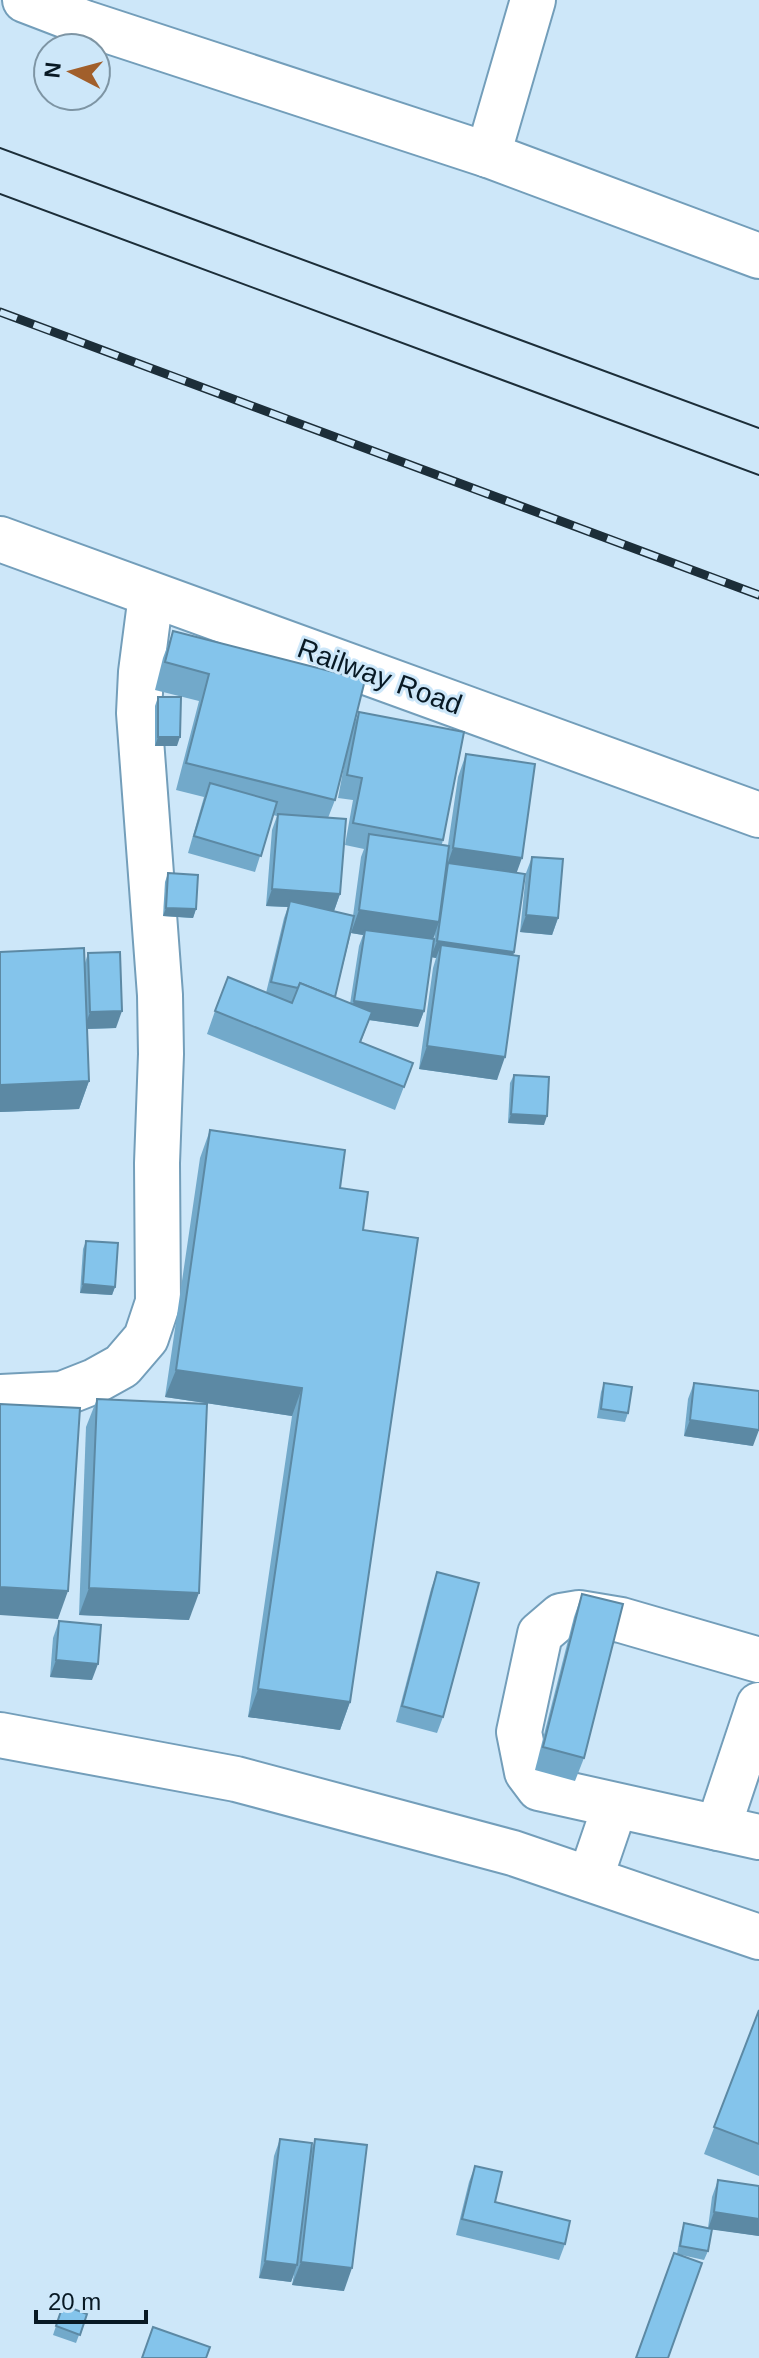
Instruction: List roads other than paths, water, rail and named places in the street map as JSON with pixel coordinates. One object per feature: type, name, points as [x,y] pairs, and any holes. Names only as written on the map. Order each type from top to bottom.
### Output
[{"type":"street","points":[[25,0],[84,11],[488,155],[759,256]]},
{"type":"street","points":[[488,155],[533,0]]},
{"type":"street","name":"Railway Road","points":[[0,539],[759,815]]},
{"type":"street","points":[[0,1397],[62,1394],[122,1366],[146,1338],[158,1302],[160,995],[139,713],[151,595]]},
{"type":"street","points":[[759,1660],[621,1620],[579,1613],[561,1616],[540,1634],[519,1732],[527,1772],[539,1788],[739,1833],[759,1705]]},
{"type":"street","points":[[0,1735],[236,1779],[513,1853],[759,1937]]},
{"type":"street","points":[[590,1879],[615,1806]]},
{"type":"tram line","points":[[0,148],[759,428]]},
{"type":"tram line","points":[[0,194],[759,475]]},
{"type":"railway","points":[[0,312],[759,595]]}]
